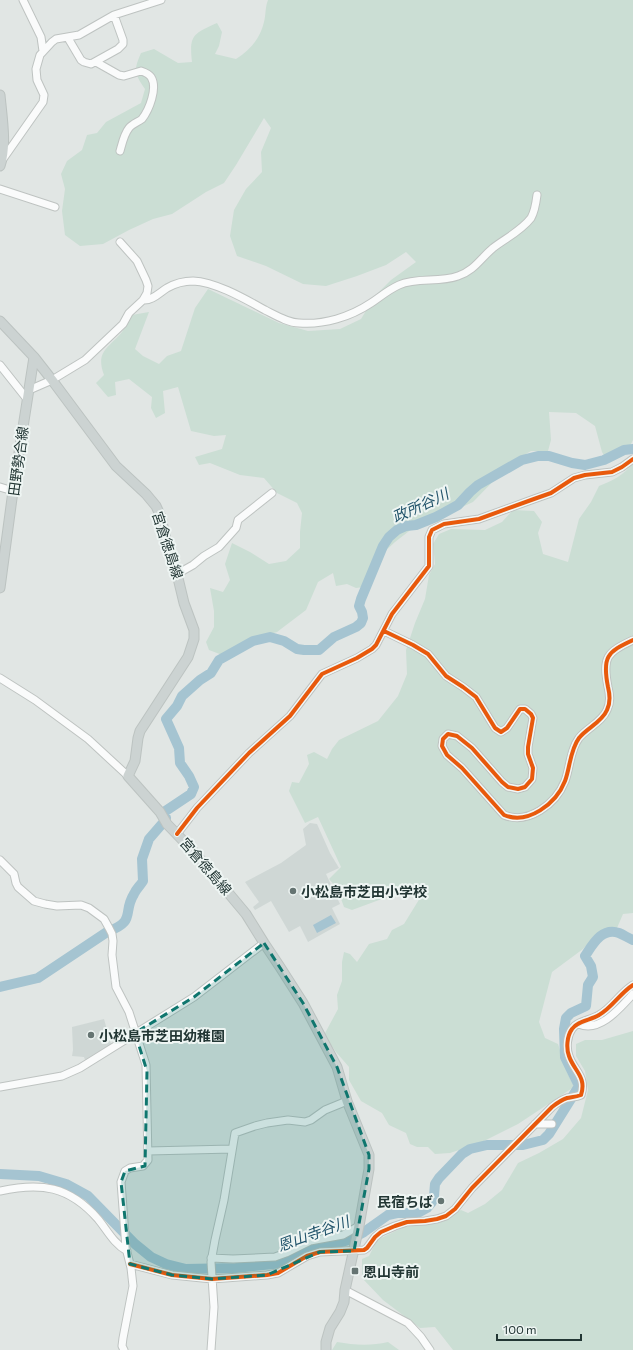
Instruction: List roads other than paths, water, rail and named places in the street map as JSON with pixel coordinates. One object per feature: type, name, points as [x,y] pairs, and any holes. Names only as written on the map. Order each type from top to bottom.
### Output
[{"type":"main road","points":[[0,96],[3,144],[1,162]]},
{"type":"main road","name":"宮倉徳島線","points":[[0,321],[34,357],[116,466],[146,494],[156,506],[163,523],[170,554],[178,574],[184,603],[194,630],[194,639],[188,657],[140,731],[136,761],[128,776],[153,804],[167,824],[223,884],[246,914],[303,1003],[337,1067],[347,1101],[370,1160],[370,1169],[345,1290],[344,1302],[340,1312],[330,1328],[326,1342],[326,1350]]},
{"type":"main road","name":"田野勢合線","points":[[0,588],[2,562],[34,357]]},
{"type":"street","points":[[22,0],[41,37],[43,51]]},
{"type":"street","points":[[1,162],[43,102],[44,95],[36,75],[40,55],[43,51],[56,39],[79,35],[136,4],[161,0]]},
{"type":"street","points":[[68,38],[81,60],[88,64],[96,62],[118,49],[123,44],[114,15]]},
{"type":"street","points":[[96,62],[118,75],[128,75],[141,71],[146,73],[151,77],[154,88],[150,104],[141,119],[130,127],[125,135],[120,151]]},
{"type":"street","points":[[0,189],[55,207]]},
{"type":"street","points":[[143,300],[149,300],[169,287],[179,283],[193,281],[215,286],[279,317],[297,323],[311,323],[336,319],[351,314],[370,304],[391,289],[401,284],[437,281],[459,276],[474,268],[492,249],[515,234],[530,218],[534,212],[537,195]]},
{"type":"street","points":[[0,365],[28,395],[85,360],[123,324],[129,313],[143,300],[147,293],[148,286],[137,261],[120,242]]},
{"type":"street","points":[[177,834],[197,808],[249,754],[290,716],[322,674],[372,649],[376,645],[392,614],[428,566],[429,537],[432,530],[444,524],[479,519],[550,493],[574,478],[584,475],[612,472],[622,467],[633,458]]},
{"type":"street","points":[[0,487],[13,492]]},
{"type":"street","points":[[178,574],[193,566],[204,556],[219,547],[236,528],[238,520],[272,493]]},
{"type":"street","points":[[384,631],[413,644],[428,654],[446,676],[476,697],[495,728],[501,732],[507,728],[520,709],[526,709],[532,714],[533,718],[528,747],[528,754],[533,768],[532,779],[524,787],[518,789],[508,787],[502,782],[480,756],[457,736],[448,734],[443,739],[442,746],[448,755],[462,768],[504,814],[511,817],[526,817],[534,814],[545,807],[554,798],[564,784],[577,742],[603,717],[607,711],[610,698],[606,668],[607,658],[610,653],[618,647],[633,640]]},
{"type":"street","points":[[0,678],[25,693],[88,739],[128,776]]},
{"type":"street","points":[[0,860],[14,874],[18,887],[34,901],[58,906],[81,905],[89,908],[104,919],[111,930],[113,941],[112,961],[116,987],[129,1012],[147,1071],[148,1160],[144,1166],[130,1168],[125,1172],[122,1176],[121,1182],[126,1250],[130,1264],[133,1286],[123,1338],[122,1346],[124,1350]]},
{"type":"street","points":[[0,1087],[62,1076],[72,1072],[194,997],[264,943]]},
{"type":"street","points":[[130,1264],[172,1275],[211,1277],[267,1275],[278,1273],[307,1256],[320,1252],[354,1247],[367,1248],[374,1237],[381,1232],[407,1222],[425,1221],[446,1216],[455,1209],[472,1188],[559,1101],[581,1095],[583,1088],[582,1079],[569,1056],[567,1046],[572,1028],[600,1015],[610,1007],[622,993],[633,985]]},
{"type":"street","points":[[579,1024],[592,1026],[601,1022],[614,1013],[633,994]]},
{"type":"street","points":[[211,1350],[214,1307],[211,1260],[224,1200],[235,1133],[255,1126],[281,1121],[288,1120],[305,1122],[311,1120],[325,1110],[347,1101]]},
{"type":"street","points":[[535,1124],[552,1124]]},
{"type":"street","points":[[148,1151],[232,1149]]},
{"type":"street","points":[[0,1191],[24,1186],[39,1186],[58,1190],[76,1198],[97,1218],[120,1247],[126,1250]]},
{"type":"street","points":[[211,1260],[275,1257],[310,1241],[343,1235],[359,1228]]},
{"type":"street","points":[[345,1290],[408,1323],[422,1337],[430,1350]]},
{"type":"water","points":[[331,915],[336,923],[317,933],[313,925]]},
{"type":"waterway","name":"政所谷川","points":[[166,818],[164,812],[191,794],[194,787],[189,776],[180,763],[179,748],[166,719],[177,706],[182,696],[200,680],[211,673],[219,660],[253,641],[270,637],[284,641],[297,649],[319,650],[334,637],[356,627],[361,623],[363,618],[359,606],[361,599],[383,546],[389,537],[397,530],[406,526],[416,525],[436,517],[458,505],[478,485],[522,460],[538,456],[549,456],[572,463],[585,465],[604,460],[624,450],[633,449]]},
{"type":"waterway","name":"恩山寺谷川","points":[[0,987],[38,978],[126,920],[131,901],[143,881],[142,859],[149,839],[162,824]]},
{"type":"waterway","name":"恩山寺谷川","points":[[0,1174],[39,1176],[66,1184],[88,1196],[135,1244],[151,1257],[166,1264],[186,1269],[236,1268],[285,1262],[311,1247],[349,1240],[364,1232],[388,1215],[397,1213],[418,1213],[427,1208],[432,1202],[435,1184],[439,1178],[462,1154],[470,1149],[487,1145],[523,1145],[543,1140],[549,1134],[579,1086],[565,1057],[564,1029],[566,1018],[571,1013],[586,1006],[588,985],[593,977],[591,966],[585,956],[591,946],[603,934],[608,932],[619,933],[633,940]]},
{"type":"place","name":"小松島市芝田小学校","points":[[293,891]]},
{"type":"place","name":"小松島市芝田幼稚園","points":[[91,1035]]},
{"type":"place","name":"民宿ちば","points":[[441,1201]]},
{"type":"place","name":"恩山寺前","points":[[355,1271]]}]
